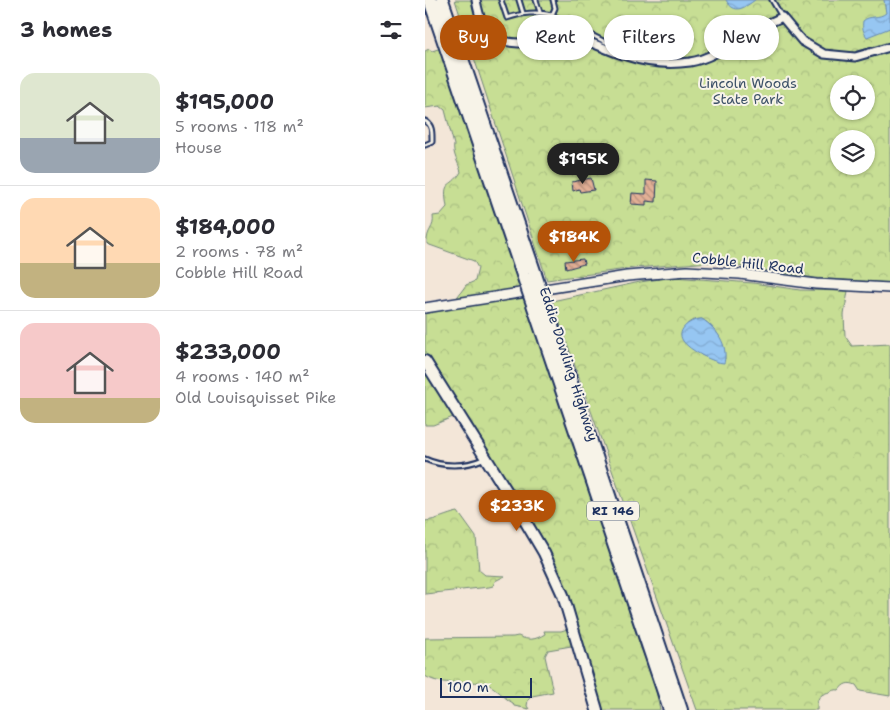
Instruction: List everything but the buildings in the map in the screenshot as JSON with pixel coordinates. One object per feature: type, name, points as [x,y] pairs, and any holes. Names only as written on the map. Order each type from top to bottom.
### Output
[{"type":"highway","name":"Eddie Dowling Highway","points":[[430,0],[529,274]]},
{"type":"highway","name":"Eddie Dowling Highway","points":[[442,0],[670,710]]},
{"type":"highway","name":"Eddie Dowling Highway","points":[[541,312],[681,710]]},
{"type":"main road","points":[[425,361],[521,514],[552,570],[567,608],[597,710]]},
{"type":"street","points":[[476,0],[484,27],[498,38],[519,43],[569,37],[604,48]]},
{"type":"street","points":[[642,60],[677,63],[703,59],[724,49],[752,31],[782,17],[803,41],[824,54],[855,57],[890,47]]},
{"type":"street","name":"Cobble Hill Road","points":[[425,308],[627,276],[687,271],[740,274],[816,284],[890,288]]},
{"type":"lane","points":[[501,0],[507,18],[523,13],[540,12],[552,15],[555,8],[553,0]]},
{"type":"lane","points":[[519,0],[523,13]]},
{"type":"lane","points":[[536,0],[540,12]]},
{"type":"lane","points":[[772,0],[782,17]]},
{"type":"lane","points":[[425,122],[428,122],[432,128],[432,142],[425,145]]},
{"type":"lane","points":[[425,459],[435,464],[447,465],[478,462],[486,458]]},
{"type":"green space","name":"Lincoln Woods State Park","points":[[455,0],[890,0],[890,283],[815,278],[711,262],[634,268],[547,280],[475,60],[507,60],[507,15],[460,15]]},
{"type":"green space","points":[[440,48],[440,60],[445,60],[641,648],[654,681],[660,710],[598,710],[577,645],[548,650],[545,656],[553,692],[532,696],[528,700],[527,706],[529,709],[514,706],[496,689],[484,683],[446,682],[425,676],[425,638],[518,636],[532,639],[545,634],[544,631],[561,631],[571,628],[562,593],[458,415],[433,425],[425,425],[425,309],[453,303],[466,285],[475,281],[478,268],[474,261],[427,244],[428,235],[433,224],[433,216],[440,215],[447,207],[446,188],[461,172],[455,155],[445,110],[440,106],[425,108],[425,51],[429,49],[432,51]]},
{"type":"green space","points":[[673,277],[753,283],[800,290],[848,291],[844,315],[845,336],[852,346],[890,344],[890,696],[860,691],[856,685],[849,683],[839,690],[834,690],[819,697],[817,710],[697,710],[552,301],[640,282]],"holes":[[[702,319],[719,336],[725,359],[718,362],[701,355],[681,335],[686,325],[691,321]]]},
{"type":"green space","points":[[458,512],[476,537],[479,570],[485,575],[505,576],[495,581],[493,586],[489,587],[425,594],[425,521]]},
{"type":"water","points":[[726,0],[755,0],[740,9],[736,9],[729,5]]},
{"type":"water","points":[[884,0],[890,0],[890,28],[867,37],[863,29],[863,21],[886,13]]},
{"type":"water","points":[[702,319],[712,327],[723,344],[725,350],[724,363],[714,361],[702,355],[686,345],[681,337],[681,332],[689,323]]}]
